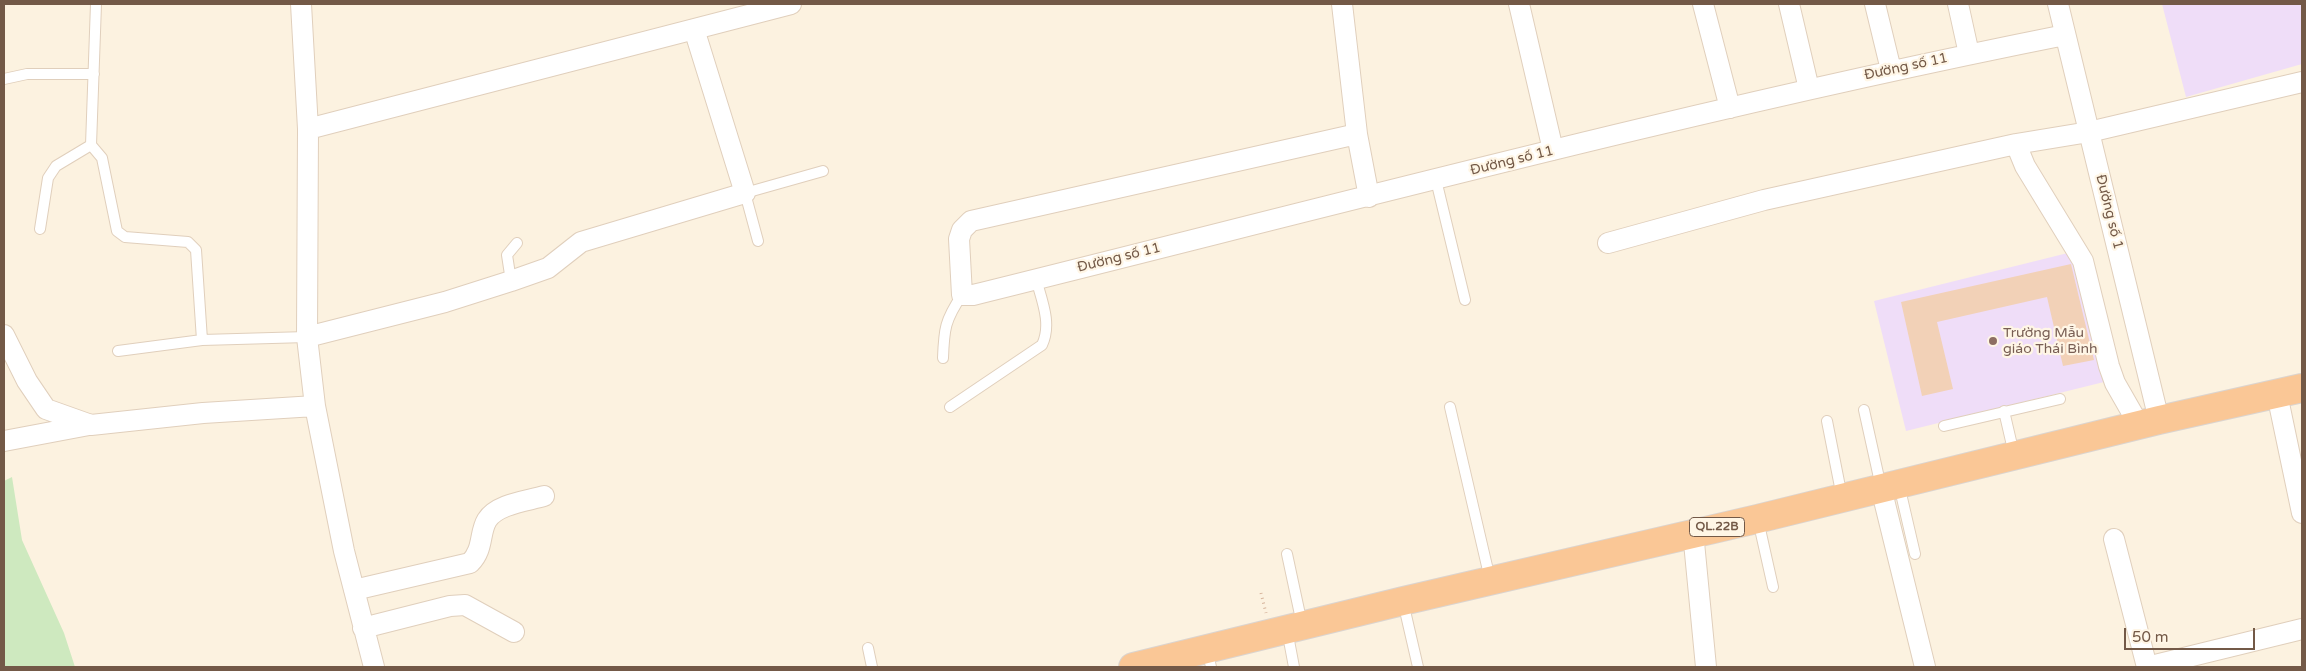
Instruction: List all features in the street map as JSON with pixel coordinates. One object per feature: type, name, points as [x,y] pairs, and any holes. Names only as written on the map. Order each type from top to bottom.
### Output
[{"type":"highway","name":"QL.22B","points":[[1133,667],[1209,658],[1295,627],[1693,532],[1757,519],[2149,422],[2289,391]]},
{"type":"street","points":[[301,4],[308,129],[307,336],[315,406],[354,590],[374,667]]},
{"type":"street","points":[[308,129],[791,4]]},
{"type":"street","points":[[1342,4],[1357,134],[1370,197]]},
{"type":"street","points":[[1518,4],[1554,150]]},
{"type":"street","points":[[1703,4],[1730,108]]},
{"type":"street","points":[[1789,4],[1809,89]]},
{"type":"street","points":[[1875,4],[1891,70]]},
{"type":"street","points":[[1958,4],[1969,54]]},
{"type":"street","name":"Đường số 1","points":[[2058,4],[2089,132],[2149,422]]},
{"type":"street","points":[[307,336],[445,302],[548,268],[582,242],[744,193],[694,29]]},
{"type":"street","name":"Đường số 11","points":[[962,295],[1036,279],[1554,150],[1809,89],[1891,70],[2065,35]]},
{"type":"street","points":[[1608,244],[1764,200],[2016,144],[2089,132],[2302,82]]},
{"type":"street","points":[[962,295],[959,239],[962,230],[971,221],[1357,134]]},
{"type":"street","points":[[2016,144],[2025,166],[2083,261],[2115,383],[2149,422]]},
{"type":"street","points":[[4,335],[27,381],[46,409],[90,425]]},
{"type":"street","points":[[2289,391],[2302,513]]},
{"type":"street","points":[[4,441],[90,425],[203,413],[315,406]]},
{"type":"street","points":[[1890,486],[1924,667]]},
{"type":"street","points":[[354,590],[470,563],[477,556],[487,520],[501,508],[544,496]]},
{"type":"street","points":[[1693,532],[1706,667]]},
{"type":"street","points":[[2114,539],[2147,667],[2302,629]]},
{"type":"street","points":[[363,628],[450,606],[465,605],[514,632]]},
{"type":"lane","points":[[96,4],[91,144],[102,158],[117,231],[124,237],[188,242],[196,250],[202,340]]},
{"type":"lane","points":[[4,79],[26,74],[94,74]]},
{"type":"lane","points":[[40,229],[48,178],[56,166],[91,144]]},
{"type":"lane","points":[[758,242],[744,193],[823,171]]},
{"type":"lane","points":[[1436,180],[1465,300]]},
{"type":"lane","points":[[511,280],[507,255],[517,243]]},
{"type":"lane","points":[[950,407],[1042,345],[1047,335],[1046,315],[1036,279]]},
{"type":"lane","points":[[943,358],[944,334],[948,315],[962,295]]},
{"type":"lane","points":[[118,351],[202,340],[307,336]]},
{"type":"lane","points":[[1944,426],[2060,399]]},
{"type":"lane","points":[[1450,407],[1490,580]]},
{"type":"lane","points":[[1864,410],[1916,554]]},
{"type":"lane","points":[[2004,411],[2014,455]]},
{"type":"lane","points":[[1827,421],[1842,497]]},
{"type":"lane","points":[[1757,519],[1772,587]]},
{"type":"lane","points":[[1287,554],[1295,627],[1294,667]]},
{"type":"lane","points":[[1403,601],[1418,667]]},
{"type":"lane","points":[[868,648],[872,667]]},
{"type":"shaded area","points":[[2162,4],[2302,4],[2302,64],[2186,97]]},
{"type":"shaded area","name":"Trường Mẫu giáo Thái Bình","points":[[2080,250],[2112,380],[1906,431],[1874,301]]},
{"type":"green space","points":[[12,477],[22,540],[64,633],[75,667],[4,667],[4,481]]},
{"type":"building","points":[[2071,264],[2094,360],[2063,366],[2047,297],[1937,322],[1953,389],[1922,396],[1901,302]]},
{"type":"place","name":"Trường Mẫu giáo Thái Bình","points":[[1993,341]]}]
